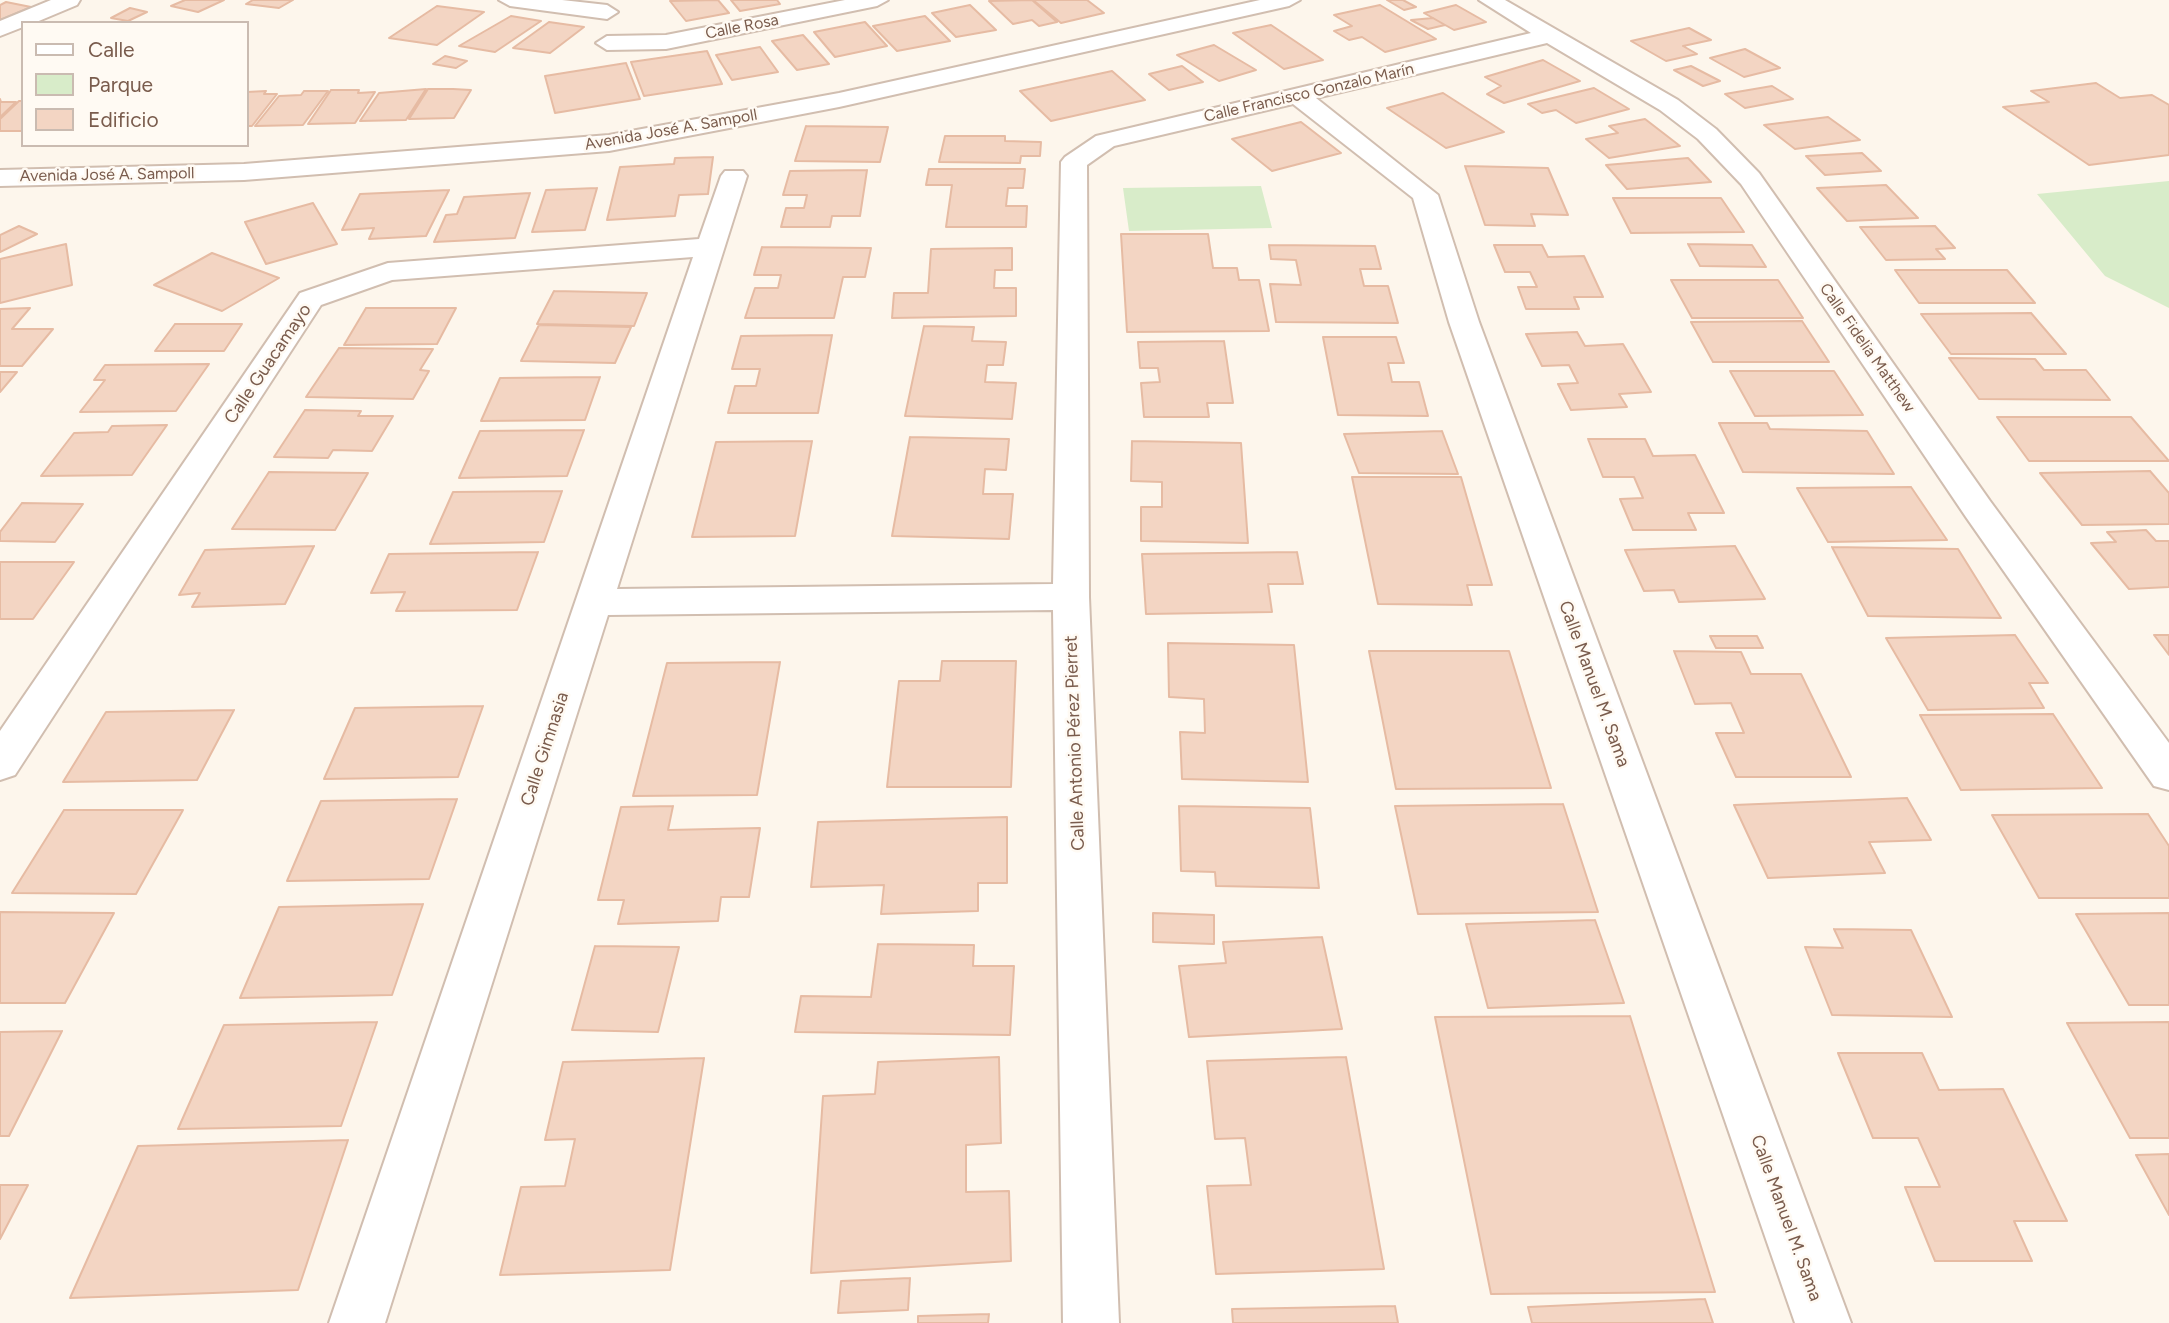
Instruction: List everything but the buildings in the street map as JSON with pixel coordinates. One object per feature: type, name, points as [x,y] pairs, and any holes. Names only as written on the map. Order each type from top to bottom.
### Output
[{"type":"street","points":[[0,29],[68,0]]},
{"type":"street","points":[[510,0],[607,12]]},
{"type":"street","name":"Calle Rosa","points":[[607,43],[666,42],[877,0]]},
{"type":"street","name":"Avenida José A. Sampoll","points":[[0,178],[244,172],[609,143],[839,100],[1289,0]]},
{"type":"street","name":"Calle Fidelia Matthew","points":[[1490,0],[1669,105],[1707,134],[1750,179],[1978,509],[2169,774]]},
{"type":"street","name":"Calle Francisco Gonzalo Marín","points":[[1074,162],[1105,141],[1549,36]]},
{"type":"street","name":"Calle Manuel M. Sama","points":[[1298,96],[1424,195],[1464,322],[1823,1323]]},
{"type":"street","name":"Calle Antonio Pérez Pierret","points":[[1074,162],[1071,597],[1091,1323]]},
{"type":"street","name":"Calle Gimnasia","points":[[357,1323],[734,176]]},
{"type":"street","name":"Calle Guacamayo","points":[[0,764],[310,299],[388,272],[710,247]]},
{"type":"street","points":[[593,602],[1071,597]]},
{"type":"green space","points":[[2169,181],[2169,308],[2105,276],[2037,194]]},
{"type":"green space","points":[[1261,186],[1272,228],[1129,231],[1123,188]]}]
